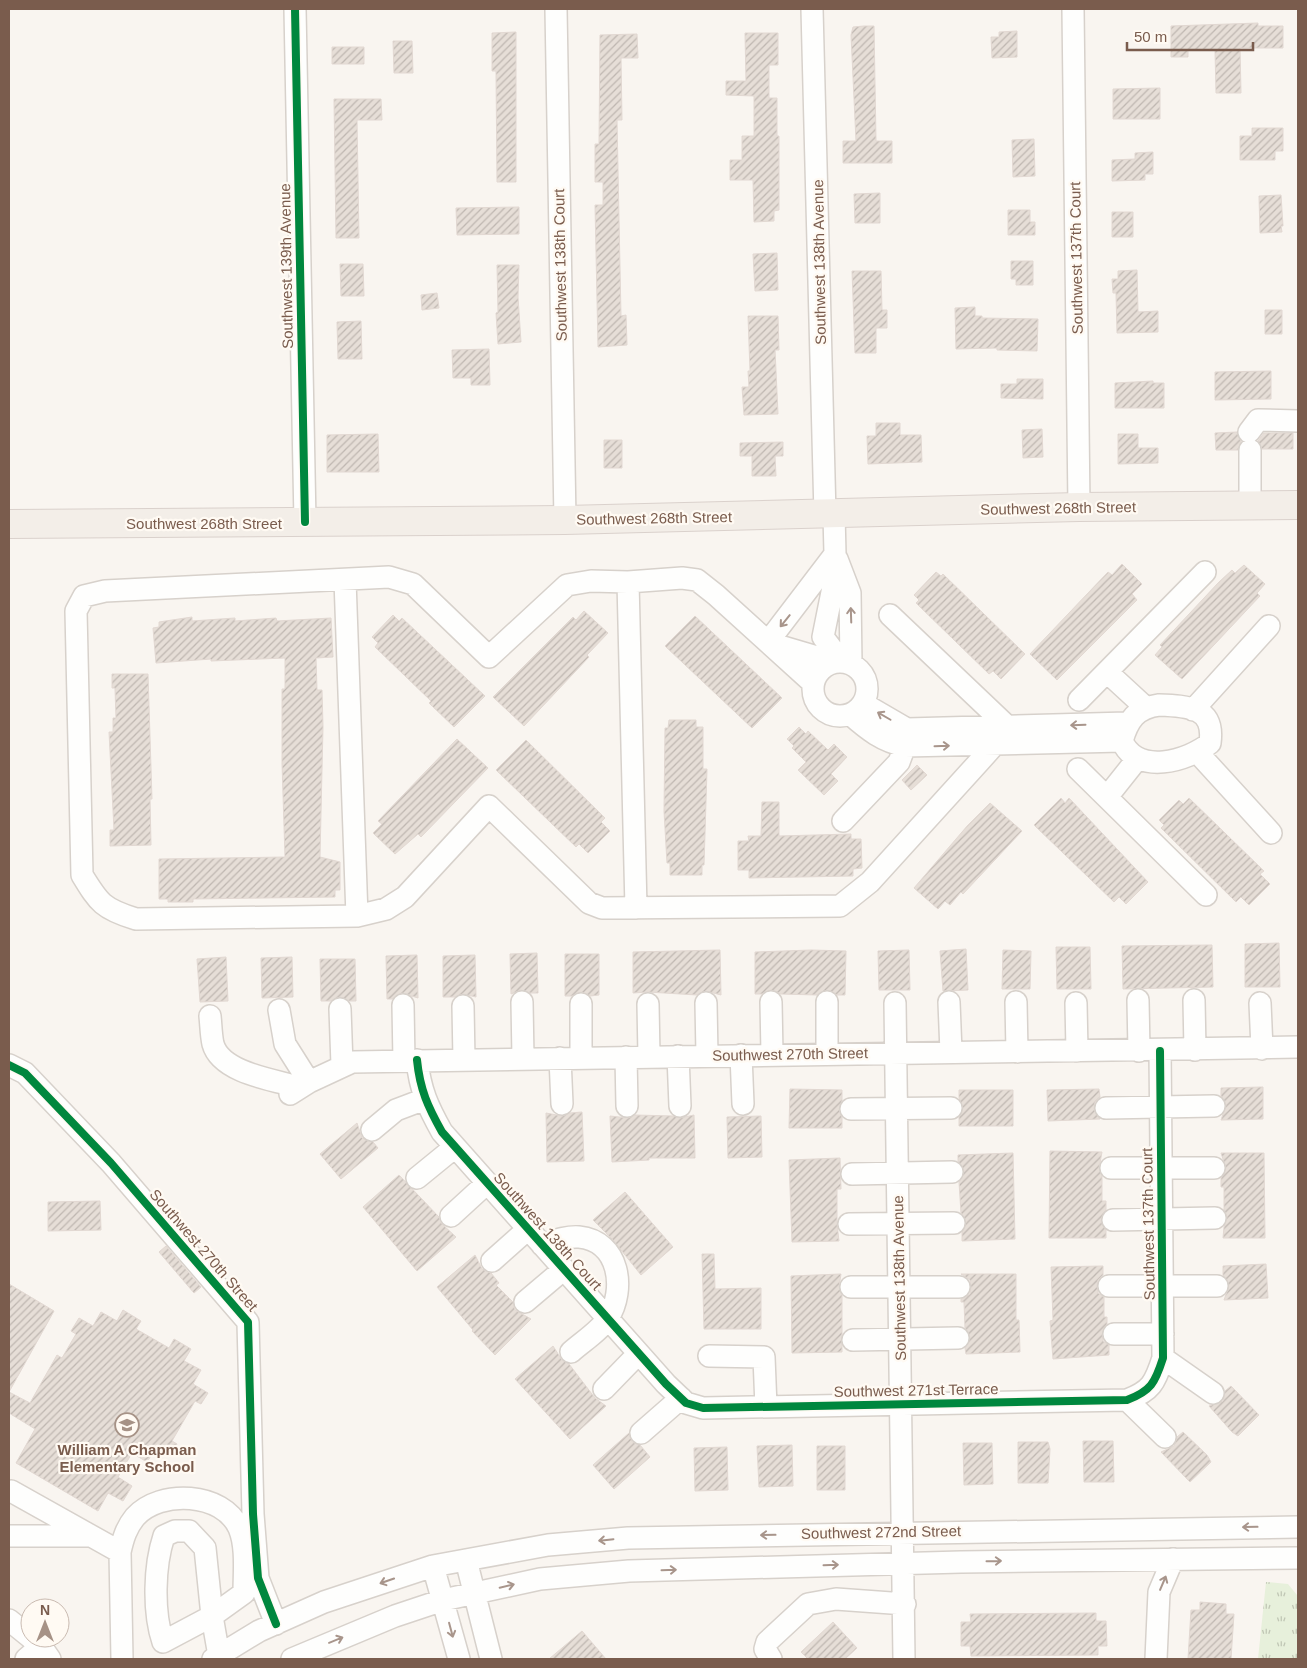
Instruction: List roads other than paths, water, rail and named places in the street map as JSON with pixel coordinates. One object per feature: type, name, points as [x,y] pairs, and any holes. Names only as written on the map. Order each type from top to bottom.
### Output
[{"type":"main road","name":"Southwest 268th Street","points":[[9,524],[565,520],[1079,507],[1298,505]]},
{"type":"street","name":"Southwest 139th Avenue","points":[[295,9],[305,522]]},
{"type":"street","name":"Southwest 138th Court","points":[[556,9],[565,520]]},
{"type":"street","name":"Southwest 138th Avenue","points":[[812,9],[830,514],[835,554]]},
{"type":"street","name":"Southwest 137th Court","points":[[1073,9],[1079,507]]},
{"type":"street","points":[[1250,506],[1249,441],[1258,420],[1298,421]]},
{"type":"street","points":[[835,554],[833,587],[825,640],[842,663]]},
{"type":"street","points":[[835,554],[850,593],[851,641],[842,663]]},
{"type":"street","points":[[768,642],[835,554]]},
{"type":"street","points":[[1079,700],[1205,572]]},
{"type":"street","points":[[813,683],[697,580],[682,578],[628,582],[591,581],[567,585],[489,658],[413,584],[388,577],[105,591],[84,596],[76,611],[82,875],[95,898],[111,912],[136,919],[357,916],[386,909],[406,898],[489,806],[589,903],[602,908],[840,906],[870,882],[1000,733]]},
{"type":"street","points":[[345,580],[357,916]]},
{"type":"street","points":[[628,582],[636,908]]},
{"type":"street","points":[[890,615],[1000,733]]},
{"type":"street","points":[[1193,710],[1268,626]]},
{"type":"street","points":[[825,640],[851,641]]},
{"type":"street","points":[[768,642],[842,663],[859,669],[868,686],[857,709],[835,716],[822,710],[814,698],[813,683],[820,670],[842,663]]},
{"type":"street","points":[[1107,672],[1145,707]]},
{"type":"street","points":[[857,709],[877,736],[890,743],[906,737],[1000,733],[1124,732],[1145,707],[1172,705],[1202,713],[1210,720],[1212,728],[1210,743],[1198,753],[1162,762],[1138,758],[1130,753],[1124,732]]},
{"type":"street","points":[[843,821],[898,762],[906,737]]},
{"type":"street","points":[[1198,753],[1271,833]]},
{"type":"street","points":[[1107,797],[1138,758]]},
{"type":"street","points":[[1078,769],[1206,895]]},
{"type":"street","name":"Southwest 137th Court","points":[[1136,1396],[1157,1377],[1163,1358],[1161,1107],[1138,1000]]},
{"type":"street","points":[[1194,1000],[1195,1050]]},
{"type":"street","points":[[522,1002],[523,1058]]},
{"type":"street","points":[[771,1002],[772,1054]]},
{"type":"street","points":[[827,1002],[827,1053]]},
{"type":"street","points":[[949,1002],[951,1052]]},
{"type":"street","points":[[1016,1002],[1017,1052]]},
{"type":"street","points":[[706,1003],[707,1055]]},
{"type":"street","name":"Southwest 138th Avenue","points":[[895,1003],[905,1563],[904,1659]]},
{"type":"street","points":[[1076,1003],[1077,1051]]},
{"type":"street","points":[[1260,1003],[1262,1049]]},
{"type":"street","points":[[581,1004],[582,1058]]},
{"type":"street","points":[[648,1004],[649,1056]]},
{"type":"street","name":"Southwest 138th Court","points":[[403,1006],[411,1061],[425,1099],[442,1132],[638,1354],[684,1401]]},
{"type":"street","points":[[463,1006],[464,1060]]},
{"type":"street","points":[[340,1008],[342,1065]]},
{"type":"street","points":[[279,1010],[285,1044],[300,1088]]},
{"type":"street","points":[[210,1016],[213,1045],[225,1063],[251,1074],[300,1088]]},
{"type":"street","name":"Southwest 270th Street","points":[[300,1088],[342,1065],[352,1062],[827,1053],[1298,1048]]},
{"type":"street","points":[[741,1055],[742,1104]]},
{"type":"street","points":[[678,1056],[680,1106]]},
{"type":"street","points":[[626,1057],[627,1106]]},
{"type":"street","points":[[560,1058],[562,1104]]},
{"type":"street","name":"Southwest 270th Street","points":[[9,1065],[25,1073],[111,1163],[248,1322],[253,1514],[258,1578],[276,1624]]},
{"type":"street","points":[[372,1130],[396,1110],[425,1099]]},
{"type":"street","points":[[1106,1108],[1214,1106]]},
{"type":"street","points":[[851,1109],[951,1108]]},
{"type":"street","points":[[417,1178],[455,1147]]},
{"type":"street","points":[[1111,1168],[1214,1168]]},
{"type":"street","points":[[852,1174],[952,1172]]},
{"type":"street","points":[[451,1216],[487,1183]]},
{"type":"street","points":[[1113,1220],[1215,1218]]},
{"type":"street","points":[[849,1224],[954,1223]]},
{"type":"street","points":[[492,1261],[528,1229]]},
{"type":"street","points":[[542,1245],[564,1237],[580,1237],[597,1243],[610,1254],[618,1270],[618,1292],[607,1319],[571,1352]]},
{"type":"street","points":[[525,1302],[564,1270]]},
{"type":"street","points":[[1109,1286],[1217,1286]]},
{"type":"street","points":[[851,1287],[958,1287]]},
{"type":"street","points":[[1114,1334],[1163,1334]]},
{"type":"street","points":[[853,1340],[958,1338]]},
{"type":"street","points":[[604,1389],[638,1354]]},
{"type":"street","points":[[709,1356],[764,1356],[766,1407]]},
{"type":"street","points":[[1163,1358],[1213,1392]]},
{"type":"street","points":[[1136,1396],[1165,1438]]},
{"type":"street","name":"Southwest 271st Terrace","points":[[684,1401],[703,1408],[1136,1396]]},
{"type":"street","points":[[641,1433],[684,1401]]},
{"type":"street","points":[[12,1491],[120,1552]]},
{"type":"street","points":[[122,1659],[120,1552],[124,1535],[136,1516],[152,1505],[173,1499],[197,1499],[216,1506],[232,1517],[240,1529],[244,1558],[244,1593],[212,1616],[163,1642],[156,1618],[159,1551],[164,1536],[174,1531],[189,1531],[205,1548],[212,1616],[216,1658]]},
{"type":"street","name":"Southwest 272nd Street","points":[[216,1658],[259,1631],[324,1602],[433,1566],[548,1546],[628,1538],[1298,1527]]},
{"type":"street","points":[[9,1536],[92,1536]]},
{"type":"street","name":"Southwest 272nd Street","points":[[292,1659],[395,1616],[443,1600],[540,1579],[629,1571],[905,1563],[1298,1558]]},
{"type":"street","points":[[1156,1659],[1159,1592],[1173,1559]]},
{"type":"street","points":[[466,1560],[476,1593],[491,1659]]},
{"type":"street","points":[[433,1566],[459,1659]]},
{"type":"street","points":[[771,1659],[765,1649],[767,1642],[808,1604],[836,1599],[905,1604]]},
{"type":"street","points":[[9,1620],[20,1631]]},
{"type":"place","name":"William A Chapman Elementary School","points":[[127,1425]]}]
